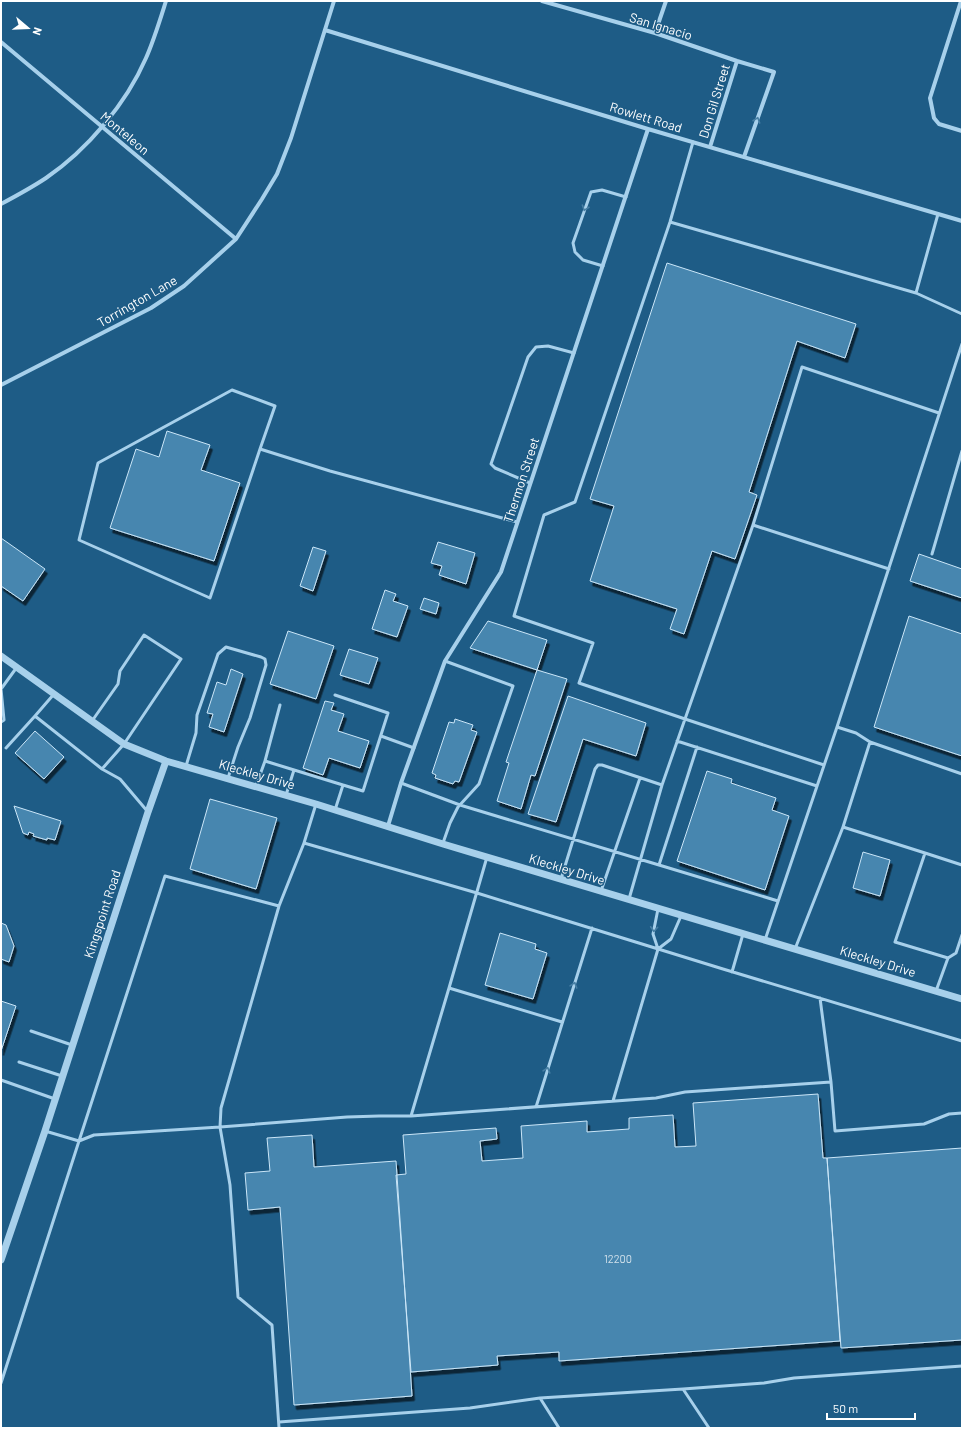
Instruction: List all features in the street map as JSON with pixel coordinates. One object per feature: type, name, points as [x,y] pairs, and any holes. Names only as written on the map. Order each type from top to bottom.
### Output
[{"type":"street","points":[[1,204],[47,177],[74,155],[102,127],[133,82],[146,59],[166,1]]},
{"type":"street","name":"Torrington Lane","points":[[1,386],[151,308],[184,286],[236,240],[277,174],[291,138],[334,1]]},
{"type":"street","name":"San Ignacio","points":[[542,1],[655,33],[774,72],[744,157]]},
{"type":"street","points":[[655,33],[666,1]]},
{"type":"street","points":[[961,1],[930,98],[934,118],[939,124],[962,132]]},
{"type":"street","name":"Rowlett Road","points":[[325,30],[648,129],[962,221]]},
{"type":"street","name":"Monteleon","points":[[1,42],[236,240]]},
{"type":"street","name":"Don Gil Street","points":[[710,147],[737,61]]},
{"type":"street","name":"Thermon Street","points":[[388,826],[401,783],[445,661],[501,572],[648,129]]},
{"type":"street","points":[[1,656],[124,744],[166,761]]},
{"type":"street","name":"Kleckley Drive","points":[[166,761],[256,786],[443,844],[962,999]]},
{"type":"street","name":"Kingspoint Road","points":[[1,1258],[45,1131],[148,812],[166,761]]},
{"type":"lane","points":[[694,142],[670,222],[575,502],[544,515],[514,616],[593,643],[579,682],[824,765]]},
{"type":"lane","points":[[603,266],[583,260],[575,252],[574,243],[576,236],[591,192],[602,190],[626,197]]},
{"type":"lane","points":[[916,293],[938,214]]},
{"type":"lane","points":[[670,222],[916,293],[962,314]]},
{"type":"lane","points":[[764,940],[837,727],[962,344]]},
{"type":"lane","points":[[530,483],[495,468],[491,464],[528,357],[536,347],[548,346],[574,354]]},
{"type":"lane","points":[[629,900],[662,785],[752,526],[802,368],[939,413]]},
{"type":"lane","points":[[232,390],[275,406],[260,449],[210,598],[79,540],[98,463],[232,390]]},
{"type":"lane","points":[[260,449],[330,471],[517,522]]},
{"type":"lane","points":[[932,554],[962,451]]},
{"type":"lane","points":[[752,526],[889,569]]},
{"type":"lane","points":[[92,721],[118,684],[120,672],[144,635],[181,660],[124,744],[102,769]]},
{"type":"lane","points":[[186,766],[196,733],[197,715],[218,654],[226,647],[261,657],[265,659],[266,665],[250,718],[238,747],[228,778]]},
{"type":"lane","points":[[443,844],[450,823],[460,805],[479,784],[513,686],[445,661]]},
{"type":"lane","points":[[1,722],[4,720],[1,689],[17,667]]},
{"type":"lane","points":[[6,748],[54,694]]},
{"type":"lane","points":[[265,761],[363,791],[388,713],[335,694]]},
{"type":"lane","points":[[256,786],[265,761],[280,704]]},
{"type":"lane","points":[[35,716],[102,769],[120,778],[148,812]]},
{"type":"lane","points":[[837,727],[856,733],[870,742],[962,774]]},
{"type":"lane","points":[[381,736],[414,748]]},
{"type":"lane","points":[[677,741],[817,786]]},
{"type":"lane","points":[[795,949],[843,827],[870,742]]},
{"type":"lane","points":[[659,866],[697,748]]},
{"type":"lane","points":[[561,879],[595,769],[598,765],[662,785]]},
{"type":"lane","points":[[286,795],[294,770]]},
{"type":"lane","points":[[600,891],[640,778]]},
{"type":"lane","points":[[401,783],[460,805],[614,851],[640,861],[778,901]]},
{"type":"lane","points":[[335,810],[343,785]]},
{"type":"lane","points":[[279,1428],[272,1325],[238,1297],[230,1185],[220,1127],[221,1108],[280,906],[304,843],[316,804]]},
{"type":"lane","points":[[843,827],[962,865]]},
{"type":"lane","points":[[304,843],[477,893],[962,1041]]},
{"type":"lane","points":[[925,853],[895,942],[948,958]]},
{"type":"lane","points":[[411,1116],[488,857]]},
{"type":"lane","points":[[1,1383],[165,876],[280,906]]},
{"type":"lane","points":[[613,1101],[658,949],[653,934],[658,908]]},
{"type":"lane","points":[[658,949],[671,939],[681,915]]},
{"type":"lane","points":[[536,1107],[592,928]]},
{"type":"lane","points":[[732,972],[743,934]]},
{"type":"lane","points":[[936,991],[948,958],[956,953],[962,935]]},
{"type":"lane","points":[[449,988],[562,1022]]},
{"type":"lane","points":[[820,998],[831,1082],[835,1131],[924,1124],[949,1114],[962,1113]]},
{"type":"lane","points":[[32,1031],[72,1046]]},
{"type":"lane","points":[[19,1062],[62,1076]]},
{"type":"lane","points":[[1,1080],[55,1099]]},
{"type":"lane","points":[[45,1131],[79,1141],[94,1135],[347,1117],[411,1116],[656,1098],[685,1092],[782,1084],[831,1082]]},
{"type":"lane","points":[[279,1422],[470,1408],[540,1398],[764,1383],[794,1378],[962,1366]]},
{"type":"lane","points":[[683,1389],[709,1428]]},
{"type":"lane","points":[[540,1398],[559,1428]]},
{"type":"building","points":[[667,263],[856,324],[845,358],[797,341],[749,492],[757,495],[735,559],[712,551],[684,634],[670,629],[677,609],[590,581],[614,506],[590,499]]},
{"type":"building","points":[[167,431],[210,445],[201,470],[240,483],[214,561],[110,528],[136,449],[159,457]]},
{"type":"building","points":[[1,538],[45,569],[23,601],[1,586]]},
{"type":"building","points":[[438,542],[475,553],[466,584],[439,575],[442,566],[431,563]]},
{"type":"building","points":[[313,547],[326,551],[313,591],[300,586]]},
{"type":"building","points":[[919,554],[962,569],[962,598],[910,581]]},
{"type":"building","points":[[385,590],[396,594],[393,601],[408,606],[397,637],[372,629]]},
{"type":"building","points":[[424,598],[439,603],[436,614],[420,609]]},
{"type":"building","points":[[909,616],[962,634],[962,756],[874,727]]},
{"type":"building","points":[[488,621],[547,640],[537,670],[470,648]]},
{"type":"building","points":[[288,631],[334,646],[316,699],[270,684]]},
{"type":"building","points":[[349,649],[378,658],[369,684],[340,675]]},
{"type":"building","points":[[231,669],[243,674],[224,732],[209,727],[213,714],[207,713],[217,682],[226,685]]},
{"type":"building","points":[[537,670],[567,679],[535,776],[531,775],[521,809],[497,801],[509,763],[506,762]]},
{"type":"building","points":[[568,696],[646,723],[636,756],[583,739],[556,822],[528,814]]},
{"type":"building","points":[[325,701],[334,703],[331,710],[344,714],[338,731],[369,741],[360,768],[329,758],[323,775],[303,768]]},
{"type":"building","points":[[455,719],[473,725],[471,730],[477,732],[459,782],[455,781],[453,784],[435,778],[436,775],[432,773],[449,722],[454,723]]},
{"type":"building","points":[[35,731],[64,757],[44,779],[15,753]]},
{"type":"building","points":[[707,771],[732,779],[731,783],[776,798],[772,810],[789,816],[765,890],[677,861]]},
{"type":"building","points":[[210,799],[277,818],[256,889],[190,869]]},
{"type":"building","points":[[14,806],[61,821],[55,840],[47,838],[47,840],[33,836],[34,834],[29,832],[28,835],[23,833]]},
{"type":"building","points":[[863,852],[890,860],[880,896],[853,888]]},
{"type":"building","points":[[1,923],[6,925],[14,946],[9,962],[1,959]]},
{"type":"building","points":[[500,933],[536,944],[535,949],[547,953],[533,999],[485,985]]},
{"type":"building","points":[[1,1001],[16,1006],[1,1051]]},
{"type":"building","points":[[818,1094],[823,1158],[827,1158],[840,1341],[559,1361],[559,1352],[497,1356],[498,1365],[411,1372],[396,1175],[406,1174],[403,1135],[496,1128],[497,1139],[480,1141],[482,1161],[523,1158],[521,1126],[587,1121],[587,1132],[629,1129],[629,1118],[673,1115],[675,1147],[696,1146],[693,1103]]},
{"type":"building","points":[[312,1135],[314,1167],[396,1161],[412,1396],[294,1405],[280,1207],[248,1210],[245,1173],[270,1171],[267,1138]]},
{"type":"building","points":[[962,1148],[962,1340],[841,1348],[827,1158]]}]
